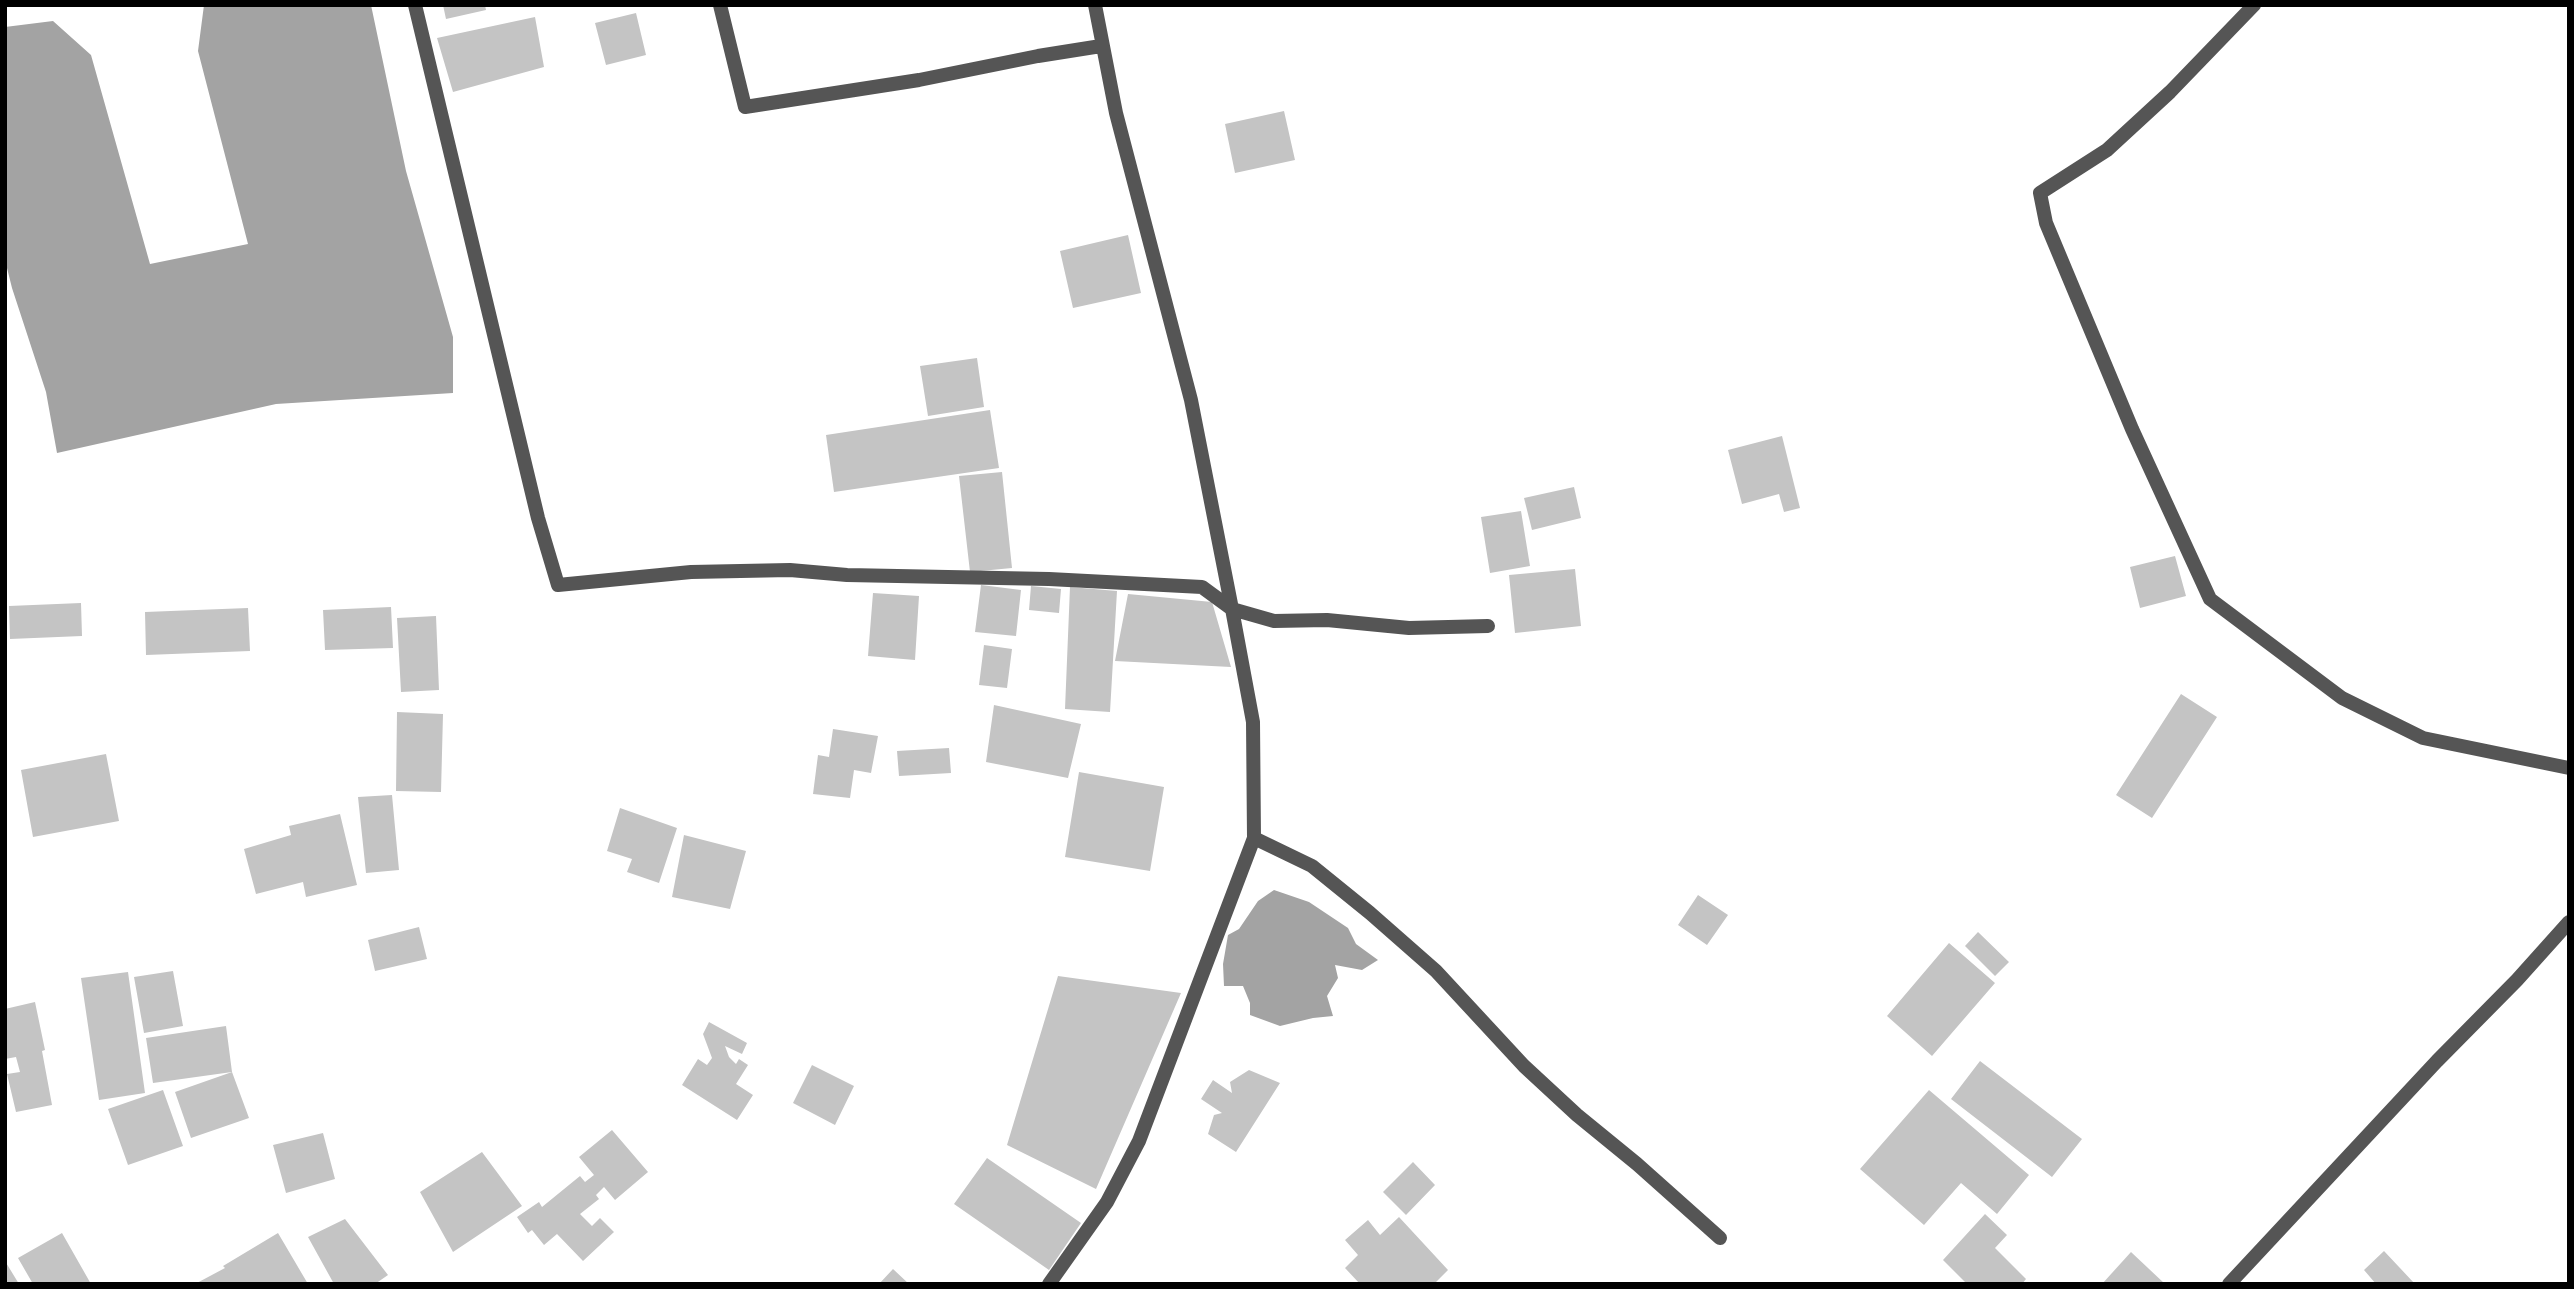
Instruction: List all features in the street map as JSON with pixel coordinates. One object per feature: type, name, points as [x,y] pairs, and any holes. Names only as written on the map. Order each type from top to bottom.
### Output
[{"type":"street","points":[[415,5],[538,518],[558,585],[691,572],[753,571],[1049,579],[1202,587],[1232,609],[1274,621],[1327,620],[1409,628],[1488,626]]},
{"type":"street","points":[[720,5],[745,107],[919,80],[1101,46]]},
{"type":"street","points":[[1049,1284],[1107,1202],[1139,1141],[1254,838],[1253,722],[1232,609],[1191,400],[1116,113],[1094,5]]},
{"type":"street","points":[[2254,5],[2171,92],[2107,150],[2040,193],[2050,235],[2132,429],[2210,598],[2342,698],[2423,738],[2569,768]]},
{"type":"street","points":[[1254,838],[1312,866],[1370,913],[1436,971],[1524,1066],[1568,1107],[1720,1238]]},
{"type":"street","points":[[2229,1284],[2569,922]]},
{"type":"shaded area","points":[[204,5],[371,5],[406,171],[453,337],[453,393],[276,404],[57,453],[46,392],[5,260],[5,27],[53,21],[91,55],[150,264],[248,244],[198,51]]},
{"type":"shaded area","points":[[1274,890],[1309,902],[1348,928],[1356,944],[1378,960],[1362,970],[1335,965],[1338,978],[1327,996],[1333,1016],[1280,1026],[1250,1015],[1250,1003],[1243,986],[1224,986],[1223,964],[1228,935],[1239,929],[1258,901]]},
{"type":"building","points":[[443,5],[485,5],[486,10],[446,19]]},
{"type":"building","points":[[636,13],[646,55],[606,65],[595,23]]},
{"type":"building","points":[[535,17],[544,67],[453,92],[437,38]]},
{"type":"building","points":[[1284,111],[1295,160],[1235,173],[1225,124]]},
{"type":"building","points":[[1128,235],[1141,293],[1073,308],[1060,251]]},
{"type":"building","points":[[977,358],[984,407],[928,416],[920,366]]},
{"type":"building","points":[[990,410],[999,468],[834,492],[826,435]]},
{"type":"building","points":[[1782,436],[1800,508],[1784,512],[1779,494],[1742,504],[1728,450]]},
{"type":"building","points":[[1002,472],[1012,568],[970,572],[959,476]]},
{"type":"building","points":[[1574,487],[1581,518],[1532,530],[1524,498]]},
{"type":"building","points":[[1521,511],[1530,566],[1490,573],[1481,517]]},
{"type":"building","points":[[2175,556],[2186,596],[2140,608],[2130,567]]},
{"type":"building","points":[[1575,569],[1581,626],[1515,633],[1509,575]]},
{"type":"building","points":[[981,585],[1021,590],[1016,636],[975,632]]},
{"type":"building","points":[[1031,586],[1061,589],[1059,613],[1029,610]]},
{"type":"building","points":[[1070,587],[1117,591],[1110,712],[1065,709]]},
{"type":"building","points":[[873,593],[919,596],[915,660],[868,656]]},
{"type":"building","points":[[1128,594],[1212,602],[1231,667],[1115,661]]},
{"type":"building","points":[[81,603],[82,636],[10,639],[9,606]]},
{"type":"building","points":[[391,607],[393,648],[325,650],[323,610]]},
{"type":"building","points":[[248,608],[250,651],[146,655],[145,612]]},
{"type":"building","points":[[436,616],[439,690],[401,692],[397,618]]},
{"type":"building","points":[[984,645],[1012,649],[1007,688],[979,685]]},
{"type":"building","points":[[2181,694],[2217,717],[2152,818],[2116,795]]},
{"type":"building","points":[[994,705],[1081,724],[1068,778],[986,762]]},
{"type":"building","points":[[397,712],[443,714],[441,792],[396,791]]},
{"type":"building","points":[[833,729],[878,736],[871,773],[854,770],[850,798],[813,794],[818,755],[829,757]]},
{"type":"building","points":[[949,748],[951,773],[899,776],[897,751]]},
{"type":"building","points":[[106,754],[119,821],[33,837],[21,770]]},
{"type":"building","points":[[1079,772],[1164,787],[1150,871],[1065,857]]},
{"type":"building","points":[[392,795],[399,870],[366,873],[358,797]]},
{"type":"building","points":[[620,808],[677,828],[659,883],[627,872],[632,859],[607,851]]},
{"type":"building","points":[[340,814],[357,885],[306,897],[303,882],[256,894],[244,849],[291,835],[289,826]]},
{"type":"building","points":[[684,835],[746,851],[730,909],[672,897]]},
{"type":"building","points":[[1698,895],[1728,915],[1707,945],[1678,925]]},
{"type":"building","points":[[419,927],[427,959],[375,971],[368,940]]},
{"type":"building","points":[[1978,932],[2009,962],[1995,976],[1965,946]]},
{"type":"building","points":[[1949,943],[1995,983],[1932,1056],[1887,1016]]},
{"type":"building","points":[[173,971],[183,1026],[144,1033],[134,977]]},
{"type":"building","points":[[128,972],[145,1093],[99,1100],[81,978]]},
{"type":"building","points":[[1058,976],[1181,993],[1096,1189],[1007,1145]]},
{"type":"building","points":[[35,1002],[52,1105],[16,1112],[7,1074],[20,1072],[16,1057],[5,1059],[5,1009]]},
{"type":"building","points":[[709,1022],[747,1043],[742,1054],[725,1046],[729,1057],[736,1064],[739,1059],[748,1065],[736,1084],[753,1095],[737,1120],[682,1085],[698,1059],[707,1065],[712,1058],[703,1034]]},
{"type":"building","points":[[226,1026],[232,1072],[153,1083],[146,1038]]},
{"type":"building","points":[[1980,1061],[2082,1139],[2052,1177],[1951,1099]]},
{"type":"building","points":[[812,1065],[854,1086],[835,1125],[793,1103]]},
{"type":"building","points":[[1249,1070],[1280,1083],[1236,1152],[1208,1134],[1214,1115],[1222,1113],[1201,1099],[1213,1080],[1232,1093],[1230,1082]]},
{"type":"building","points":[[232,1072],[249,1118],[191,1138],[175,1092]]},
{"type":"building","points":[[163,1090],[183,1146],[128,1165],[108,1109]]},
{"type":"building","points":[[1929,1090],[2029,1175],[1997,1214],[1961,1183],[1924,1225],[1860,1169]]},
{"type":"building","points":[[612,1130],[648,1172],[615,1200],[604,1187],[596,1195],[599,1199],[580,1214],[592,1226],[600,1218],[614,1232],[583,1261],[557,1234],[544,1245],[532,1230],[528,1233],[517,1217],[539,1202],[542,1207],[580,1176],[585,1182],[594,1175],[579,1157]]},
{"type":"building","points":[[323,1133],[335,1179],[286,1193],[273,1145]]},
{"type":"building","points":[[482,1152],[522,1206],[453,1252],[420,1192]]},
{"type":"building","points":[[987,1158],[1081,1223],[1049,1270],[954,1204]]},
{"type":"building","points":[[1413,1162],[1435,1185],[1406,1215],[1383,1192]]},
{"type":"building","points":[[1985,1214],[2007,1235],[1995,1248],[2026,1279],[2022,1284],[1967,1284],[1943,1260]]},
{"type":"building","points":[[1399,1217],[1448,1270],[1434,1284],[1360,1284],[1345,1268],[1358,1255],[1345,1240],[1368,1220],[1380,1235]]},
{"type":"building","points":[[345,1219],[388,1275],[375,1284],[334,1284],[308,1237]]},
{"type":"building","points":[[62,1233],[91,1284],[33,1284],[18,1258]]},
{"type":"building","points":[[278,1233],[308,1284],[195,1284],[225,1268],[223,1266]]},
{"type":"building","points":[[2384,1251],[2415,1284],[2376,1284],[2364,1270]]},
{"type":"building","points":[[2131,1252],[2165,1284],[2102,1284]]},
{"type":"building","points":[[5,1261],[19,1284],[5,1284]]},
{"type":"building","points":[[893,1269],[909,1284],[879,1284]]}]
